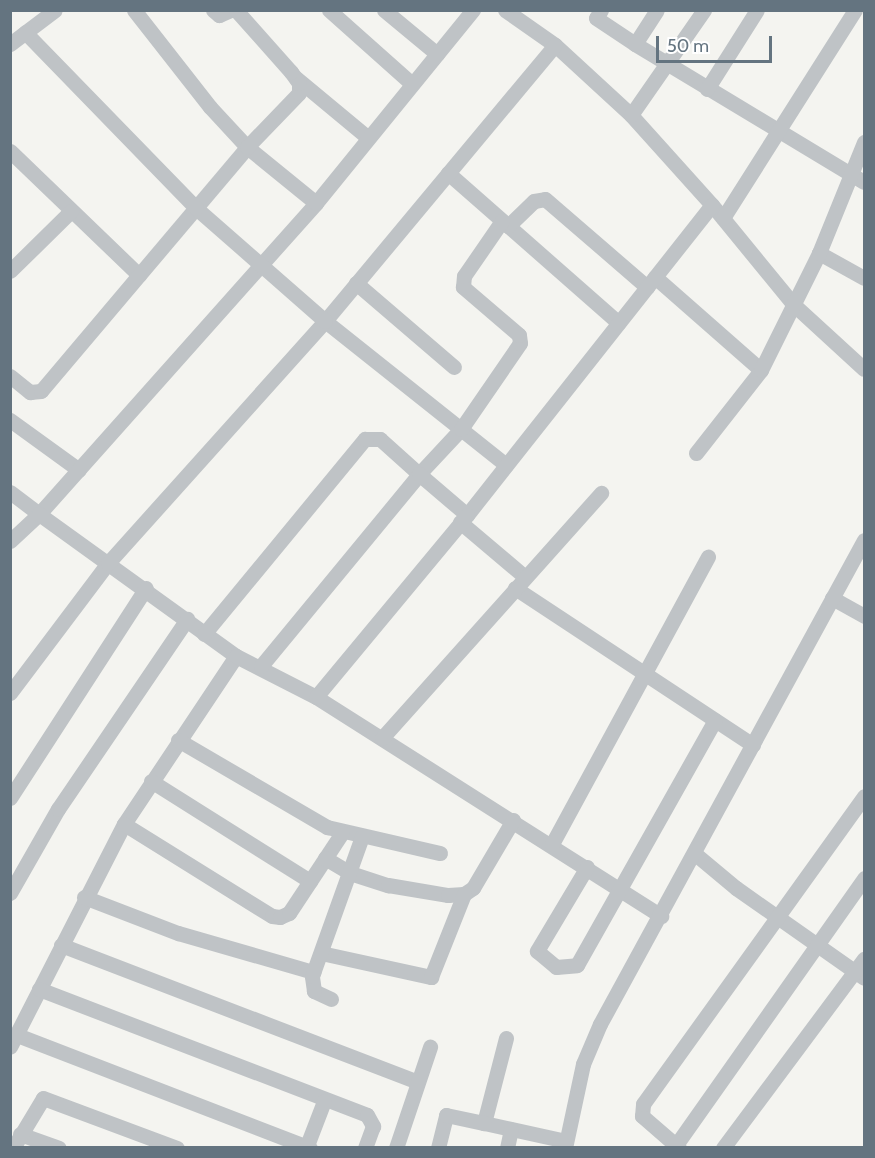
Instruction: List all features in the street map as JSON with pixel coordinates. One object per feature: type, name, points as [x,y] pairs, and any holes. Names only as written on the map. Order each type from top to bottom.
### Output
[{"type":"street","points":[[10,44],[56,10]]},
{"type":"street","points":[[134,10],[210,107],[247,147],[316,203]]},
{"type":"street","points":[[213,10],[219,15],[231,10]]},
{"type":"street","points":[[236,10],[295,77],[367,137]]},
{"type":"street","points":[[329,10],[412,84]]},
{"type":"street","points":[[384,10],[437,54]]},
{"type":"street","points":[[10,541],[39,514],[262,266],[473,10]]},
{"type":"street","points":[[505,10],[529,16],[555,45],[631,115],[712,205],[794,304],[864,369]]},
{"type":"street","points":[[601,10],[596,18],[635,44],[777,133],[864,182]]},
{"type":"street","points":[[635,44],[657,10]]},
{"type":"street","points":[[631,115],[704,10]]},
{"type":"street","points":[[707,89],[757,10]]},
{"type":"street","points":[[723,218],[855,10]]},
{"type":"street","points":[[25,32],[196,208],[325,321],[506,465]]},
{"type":"street","points":[[10,693],[108,563],[325,321],[555,45]]},
{"type":"street","points":[[10,376],[30,392],[41,391],[247,147],[300,93],[295,77]]},
{"type":"street","points":[[696,453],[761,370],[819,253],[849,173],[864,142]]},
{"type":"street","points":[[10,151],[139,275]]},
{"type":"street","points":[[448,173],[619,323]]},
{"type":"street","points":[[261,666],[419,474],[461,429],[520,343],[519,335],[463,287],[464,276],[505,223],[534,201],[544,200],[761,370]]},
{"type":"street","points":[[316,696],[464,519],[712,205]]},
{"type":"street","points":[[10,271],[71,211]]},
{"type":"street","points":[[819,253],[864,278]]},
{"type":"street","points":[[356,283],[454,367]]},
{"type":"street","points":[[10,420],[79,470]]},
{"type":"street","points":[[204,634],[365,439],[380,439],[464,519],[520,582],[643,673],[753,745]]},
{"type":"street","points":[[10,492],[146,588],[236,656],[261,666],[316,696],[552,844],[661,916]]},
{"type":"street","points":[[382,738],[601,493]]},
{"type":"street","points":[[438,1148],[446,1115],[512,1129],[565,1144],[587,1054],[864,540]]},
{"type":"street","points":[[552,844],[708,557]]},
{"type":"street","points":[[10,798],[146,588]]},
{"type":"street","points":[[832,598],[864,616]]},
{"type":"street","points":[[10,893],[58,809],[187,619]]},
{"type":"street","points":[[236,656],[124,824],[84,897],[14,1041],[307,1147],[324,1101]]},
{"type":"street","points":[[587,867],[537,951],[548,963],[563,969],[577,965],[715,720]]},
{"type":"street","points":[[178,740],[342,833],[440,853]]},
{"type":"street","points":[[151,781],[310,881]]},
{"type":"street","points":[[864,796],[643,1104],[642,1116],[677,1146],[864,878]]},
{"type":"street","points":[[321,953],[431,977],[465,894],[473,888],[513,820]]},
{"type":"street","points":[[124,824],[272,916],[289,913],[342,833]]},
{"type":"street","points":[[331,999],[314,991],[313,972],[362,836]]},
{"type":"street","points":[[694,853],[776,917],[862,970],[723,1148]]},
{"type":"street","points":[[325,858],[350,873],[387,885],[448,895],[465,894]]},
{"type":"street","points":[[84,897],[178,933],[313,972]]},
{"type":"street","points":[[61,945],[417,1082]]},
{"type":"street","points":[[39,989],[372,1119],[364,1148]]},
{"type":"street","points":[[484,1123],[506,1038]]},
{"type":"street","points":[[396,1148],[430,1047]]},
{"type":"street","points":[[59,1148],[17,1141],[39,1102],[48,1098],[177,1148]]},
{"type":"street","points":[[507,1148],[512,1129]]}]
